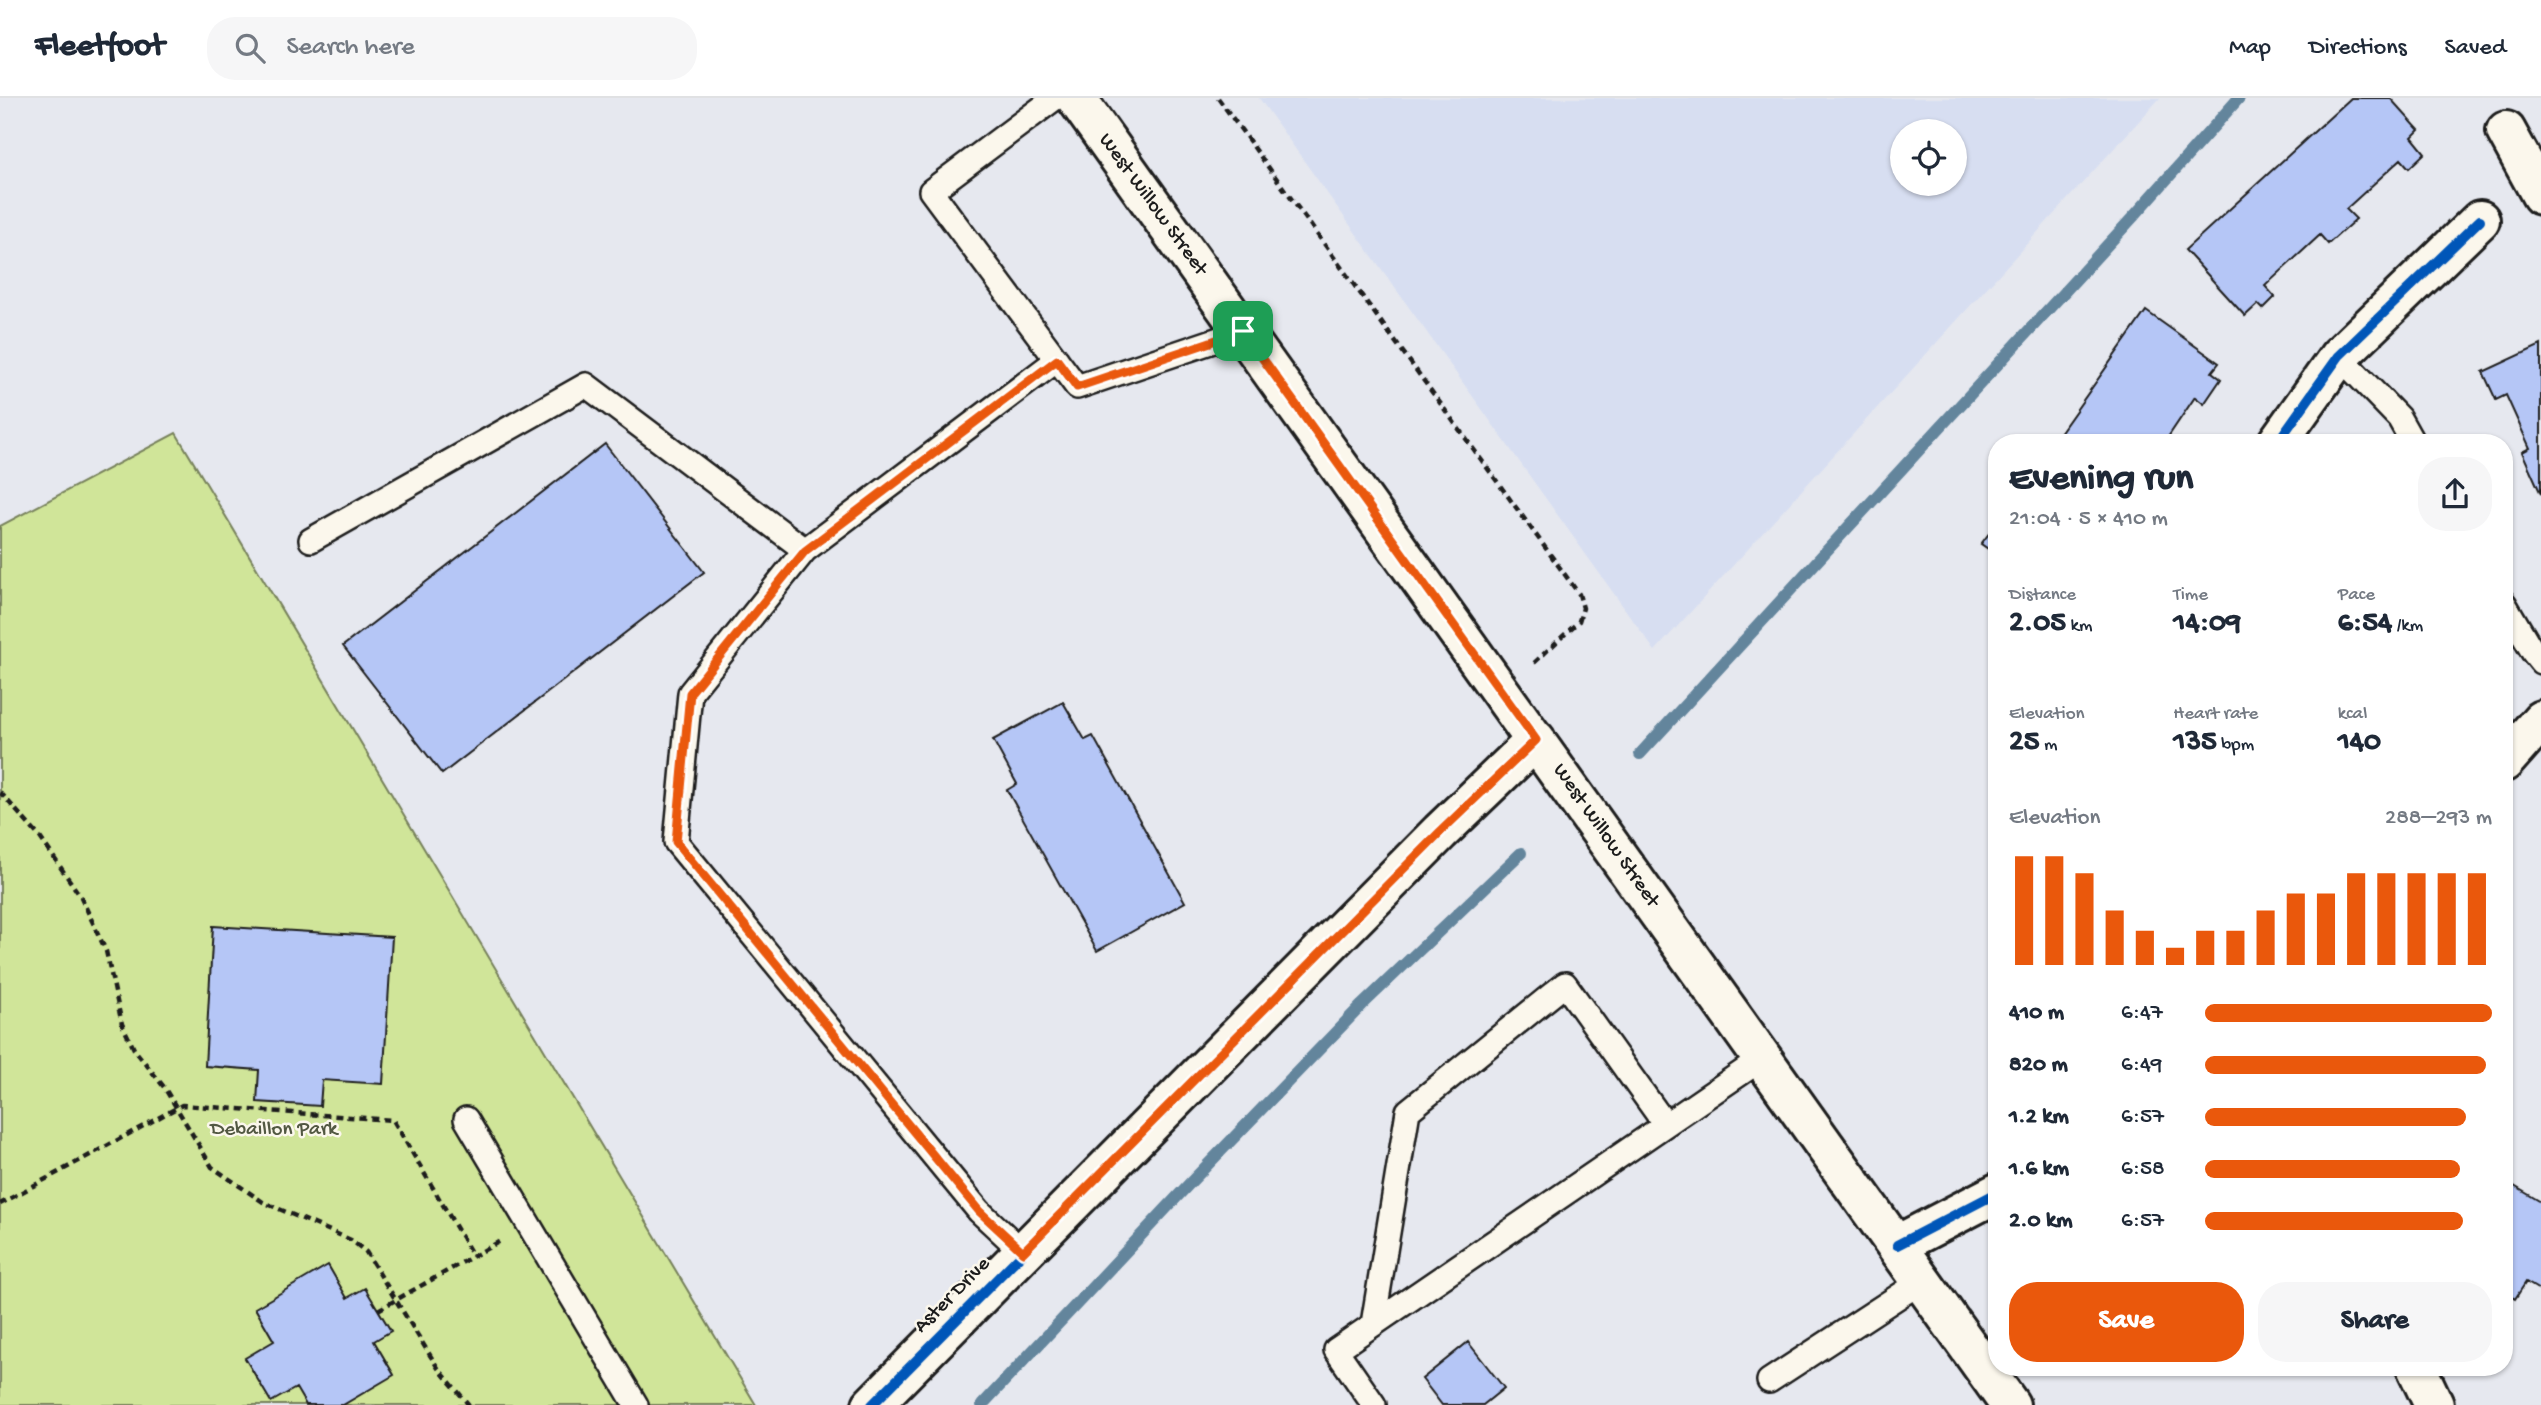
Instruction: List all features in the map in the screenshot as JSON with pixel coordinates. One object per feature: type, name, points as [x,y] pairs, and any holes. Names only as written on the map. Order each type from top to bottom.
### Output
[{"type":"main road","name":"West Willow Street","points":[[1076,98],[1988,1374]]},
{"type":"main road","points":[[2506,131],[2541,195]]},
{"type":"main road","points":[[2283,434],[2339,356],[2480,220]]},
{"type":"main road","points":[[2513,752],[2541,719]]},
{"type":"main road","name":"Aster Drive","points":[[872,1405],[1440,832],[1536,740]]},
{"type":"main road","points":[[1897,1245],[1988,1198]]},
{"type":"main road","name":"West Willow Street","points":[[1989,1376],[2010,1405]]},
{"type":"main road","points":[[2420,1376],[2434,1405]]},
{"type":"lane","points":[[1055,98],[931,191],[1077,387],[1243,331]]},
{"type":"lane","points":[[2339,356],[2399,418],[2408,434]]},
{"type":"lane","points":[[1023,1252],[979,1211],[676,842],[690,693],[805,551],[1057,360]]},
{"type":"lane","points":[[312,540],[586,385],[805,551]]},
{"type":"lane","points":[[2513,618],[2541,662]]},
{"type":"lane","points":[[1373,1324],[1408,1111],[1565,984],[1665,1124]]},
{"type":"lane","points":[[1374,1405],[1336,1350],[1763,1058]]},
{"type":"lane","points":[[466,1119],[636,1405]]},
{"type":"lane","points":[[1769,1381],[1922,1281]]},
{"type":"path","points":[[1218,98],[1579,594],[1583,608],[1579,621],[1531,666]]},
{"type":"path","points":[[0,792],[39,836],[81,897],[106,951],[122,1024],[134,1049],[164,1087],[212,1167],[263,1202],[351,1240],[366,1252],[438,1368],[468,1405]]},
{"type":"path","points":[[0,1204],[176,1108],[189,1104],[393,1120],[473,1256]]},
{"type":"path","points":[[378,1310],[529,1225]]},
{"type":"shaded area","points":[[1259,98],[2160,98],[1655,651]]},
{"type":"green space","name":"Debaillon Park","points":[[176,433],[756,1405],[0,1405],[0,526]]},
{"type":"building","points":[[2351,98],[2390,98],[2419,130],[2412,137],[2425,153],[2409,168],[2401,159],[2346,209],[2356,219],[2328,244],[2320,235],[2265,286],[2275,297],[2263,309],[2258,304],[2245,316],[2185,250]]},
{"type":"building","points":[[2146,311],[2219,363],[2212,372],[2221,379],[2204,404],[2195,397],[2170,434],[2059,434]]},
{"type":"building","points":[[2541,345],[2541,494],[2522,452],[2530,448],[2506,395],[2496,400],[2483,372]]},
{"type":"building","points":[[605,444],[704,572],[442,774],[343,646]]},
{"type":"building","points":[[1988,535],[1988,549],[1981,544]]},
{"type":"building","points":[[1063,702],[1085,740],[1093,736],[1185,902],[1097,951],[1007,790],[1017,784],[993,740]]},
{"type":"building","points":[[213,926],[392,937],[383,1084],[322,1080],[320,1106],[257,1102],[259,1070],[205,1066]]},
{"type":"building","points":[[2513,1185],[2541,1202],[2541,1291],[2526,1282],[2515,1299]]},
{"type":"building","points":[[328,1265],[347,1298],[365,1288],[391,1331],[374,1341],[394,1375],[343,1405],[306,1405],[296,1388],[271,1402],[245,1358],[274,1341],[255,1308]]},
{"type":"building","points":[[1468,1342],[1504,1388],[1483,1405],[1442,1405],[1422,1379]]},
{"type":"waterway","points":[[1640,754],[2239,98]]},
{"type":"waterway","points":[[982,1405],[1190,1183],[1362,1005],[1521,853]]},
{"type":"cycle path","points":[[2283,434],[2339,356],[2480,220]]},
{"type":"cycle path","points":[[872,1405],[1440,832],[1536,740]]},
{"type":"cycle path","points":[[1897,1245],[1988,1198]]},
{"type":"route","points":[[1243,331],[1536,740],[1440,832],[1023,1252],[979,1211],[676,842],[690,693],[805,551],[1057,360],[1077,387],[1243,331]]}]
